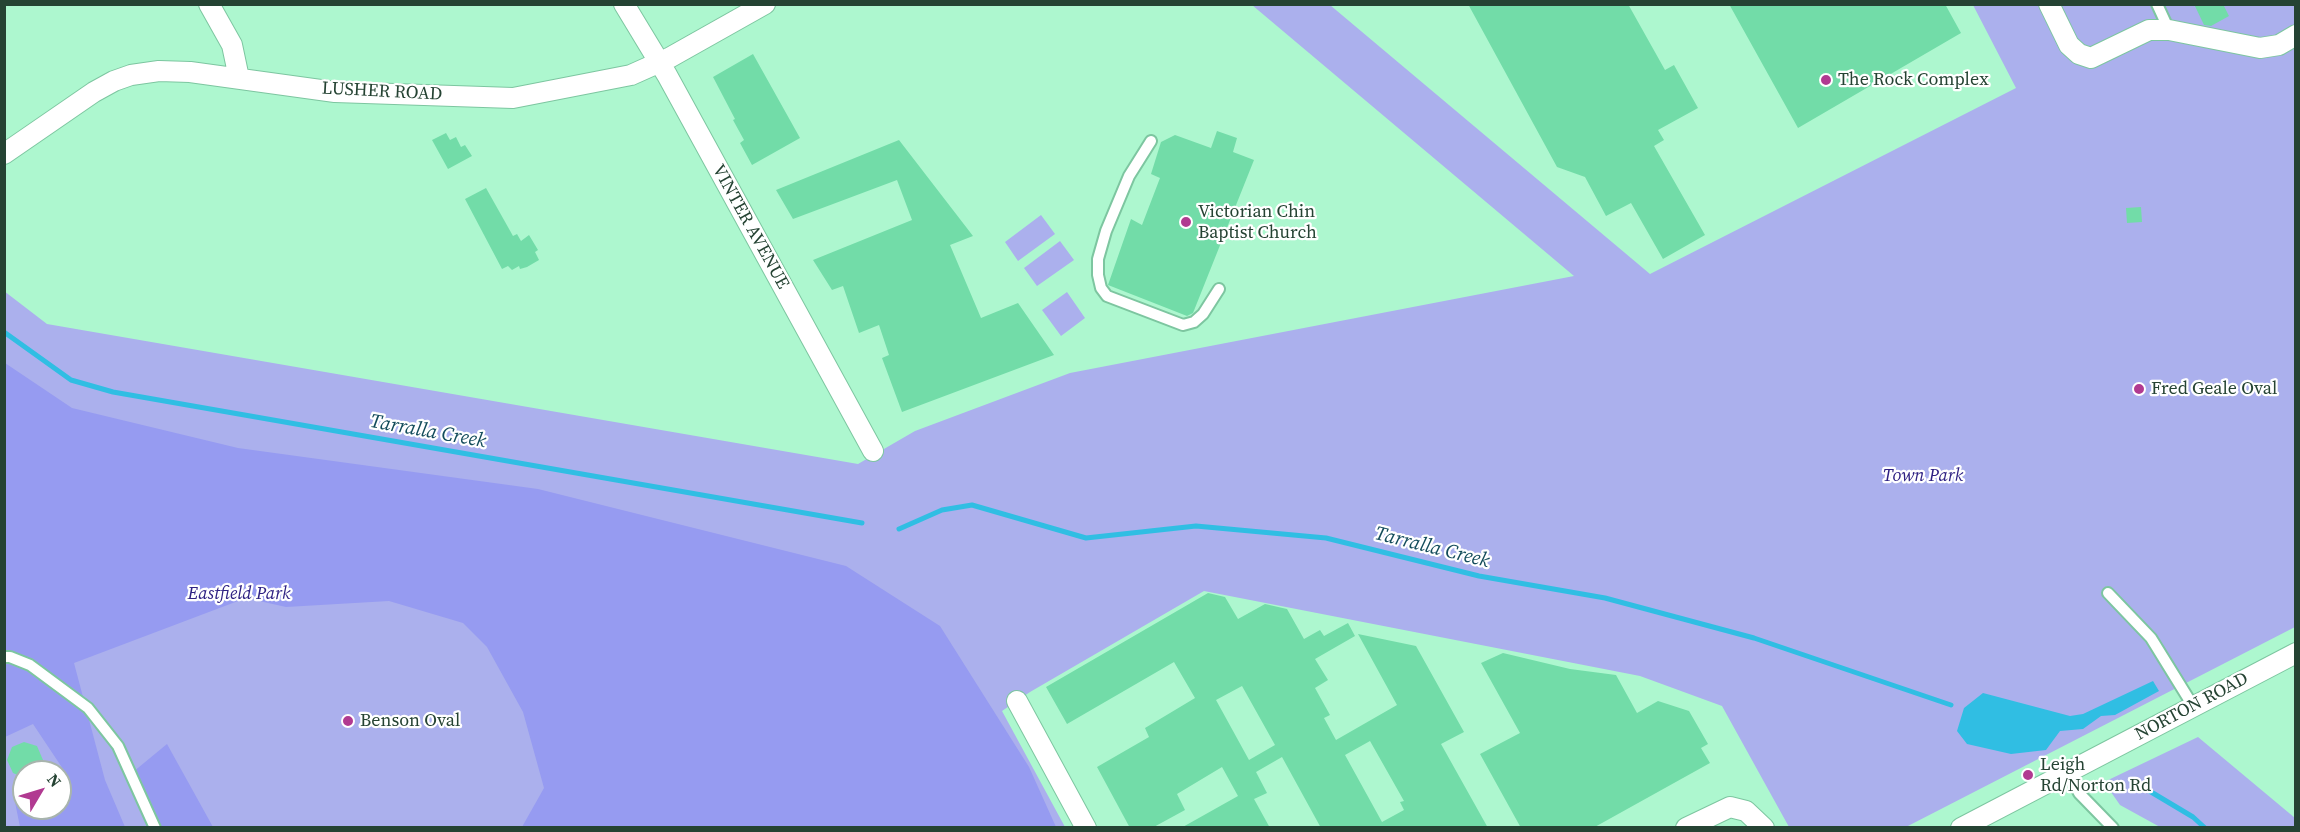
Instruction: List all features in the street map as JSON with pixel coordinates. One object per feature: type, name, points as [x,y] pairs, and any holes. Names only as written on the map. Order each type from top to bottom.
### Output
[{"type":"street","points":[[209,4],[232,45],[239,78]]},
{"type":"street","name":"VINTER AVENUE","points":[[624,4],[873,451]]},
{"type":"street","name":"LUSHER ROAD","points":[[4,154],[114,81],[159,70],[239,78],[335,92],[513,98],[622,77],[658,62],[765,4]]},
{"type":"street","points":[[2049,4],[2069,45],[2079,54],[2091,57],[2104,54],[2149,30],[2169,30],[2260,48],[2278,45],[2295,35]]},
{"type":"street","name":"NORTON ROAD","points":[[1960,828],[2295,653]]},
{"type":"street","points":[[1017,701],[1086,828]]},
{"type":"street","points":[[1686,828],[1730,807],[1746,811],[1760,826]]},
{"type":"lane","points":[[2157,4],[2169,30]]},
{"type":"lane","points":[[1151,141],[1129,176],[1106,231],[1098,259],[1101,288],[1107,296],[1183,325],[1194,322],[1203,314],[1219,289]]},
{"type":"lane","points":[[2108,593],[2151,638],[2193,706]]},
{"type":"lane","points":[[4,657],[30,665],[88,708],[118,746],[155,828]]},
{"type":"lane","points":[[2068,772],[2079,793],[2113,828]]},
{"type":"green space","points":[[1252,5],[1330,5],[1650,274],[2016,88],[1973,5],[2295,5],[2295,627],[1906,827],[1789,827],[1722,706],[1640,676],[1204,591],[1030,692],[1002,711],[1065,827],[5,827],[4,291],[47,324],[858,464],[915,431],[1070,373],[1574,276]]},
{"type":"green space","points":[[1041,215],[1055,234],[1018,261],[1005,242]]},
{"type":"green space","points":[[1060,241],[1074,260],[1037,286],[1024,268]]},
{"type":"green space","points":[[1067,292],[1085,318],[1061,336],[1042,310]]},
{"type":"green space","name":"Eastfield Park","points":[[5,363],[72,408],[238,448],[538,489],[846,566],[940,626],[1029,767],[1056,827],[522,827],[544,788],[523,712],[487,647],[463,623],[389,601],[286,607],[246,598],[74,663],[105,780],[125,827],[20,827],[19,820],[72,820],[72,760],[57,760],[33,724],[5,737]]},
{"type":"green space","points":[[2198,737],[2295,818],[2295,827],[2160,827],[2120,805],[2104,782]]},
{"type":"green space","points":[[167,744],[213,827],[156,827],[127,777]]},
{"type":"shaded area","points":[[2153,681],[2159,691],[2115,715],[2101,716],[2083,729],[2060,731],[2046,750],[2011,754],[1967,744],[1957,731],[1964,708],[1983,693],[2070,716],[2083,714]]},
{"type":"building","points":[[1468,4],[1628,4],[1665,70],[1674,65],[1698,108],[1658,130],[1664,140],[1654,146],[1705,235],[1663,259],[1631,203],[1606,216],[1585,177],[1557,167]]},
{"type":"building","name":"The Rock Complex","points":[[1729,4],[1945,4],[1961,33],[1798,128]]},
{"type":"building","points":[[2194,4],[2223,4],[2229,16],[2211,26],[2204,25]]},
{"type":"building","points":[[753,54],[800,138],[752,165],[740,143],[744,140],[733,120],[735,119],[713,77]]},
{"type":"building","name":"Victorian Chin Baptist Church","points":[[1217,131],[1237,138],[1233,152],[1254,160],[1193,313],[1187,316],[1108,285],[1131,219],[1142,225],[1160,178],[1151,174],[1161,142],[1175,135],[1211,148]]},
{"type":"building","points":[[446,133],[450,140],[456,137],[461,147],[465,145],[472,156],[448,169],[432,140]]},
{"type":"building","points":[[899,140],[973,236],[950,245],[981,318],[1018,303],[1054,355],[902,412],[882,358],[889,355],[879,325],[859,333],[843,286],[832,290],[813,260],[912,220],[897,180],[793,219],[776,190]]},
{"type":"building","points":[[486,188],[513,236],[517,234],[521,241],[529,235],[538,250],[535,252],[539,260],[520,269],[519,266],[512,270],[508,266],[502,269],[465,199]]},
{"type":"building","points":[[2141,207],[2142,222],[2127,223],[2126,208]]},
{"type":"building","points":[[1208,593],[1225,597],[1238,619],[1265,604],[1287,609],[1304,639],[1320,630],[1324,636],[1348,623],[1355,636],[1315,659],[1328,680],[1315,688],[1330,715],[1324,718],[1336,740],[1397,705],[1358,634],[1416,646],[1464,732],[1441,744],[1488,828],[1321,828],[1282,757],[1256,772],[1267,793],[1254,799],[1270,828],[1181,828],[1238,796],[1222,767],[1177,794],[1185,810],[1152,828],[1130,828],[1097,767],[1149,737],[1145,728],[1195,698],[1174,662],[1067,724],[1046,687]],"holes":[[[1242,686],[1275,745],[1249,760],[1216,700]],[[1370,741],[1404,801],[1400,802],[1404,810],[1382,822],[1345,755]]]},
{"type":"building","points":[[1503,653],[1570,669],[1616,675],[1637,713],[1658,701],[1689,711],[1708,744],[1701,748],[1710,763],[1593,828],[1521,828],[1480,754],[1520,733],[1481,663]]},
{"type":"building","points":[[24,742],[37,746],[43,760],[12,760],[12,771],[7,760],[12,747]]},
{"type":"waterway","name":"Tarralla Creek","points":[[4,332],[71,380],[113,392],[862,523]]},
{"type":"waterway","name":"Tarralla Creek","points":[[899,529],[942,510],[972,505],[1086,538],[1196,526],[1326,538],[1479,576],[1605,598],[1754,638],[1951,705]]},
{"type":"waterway","name":"Tarralla Creek","points":[[2131,780],[2193,817],[2205,828]]},
{"type":"place","name":"The Rock Complex","points":[[1826,80]]},
{"type":"place","name":"Victorian Chin Baptist Church","points":[[1186,222]]},
{"type":"place","name":"Fred Geale Oval","points":[[2139,389]]},
{"type":"place","name":"Benson Oval","points":[[348,721]]},
{"type":"place","name":"Leigh Rd/Norton Rd","points":[[2028,775]]},
{"type":"park label","name":"Town Park","points":[[1923,476]]}]
